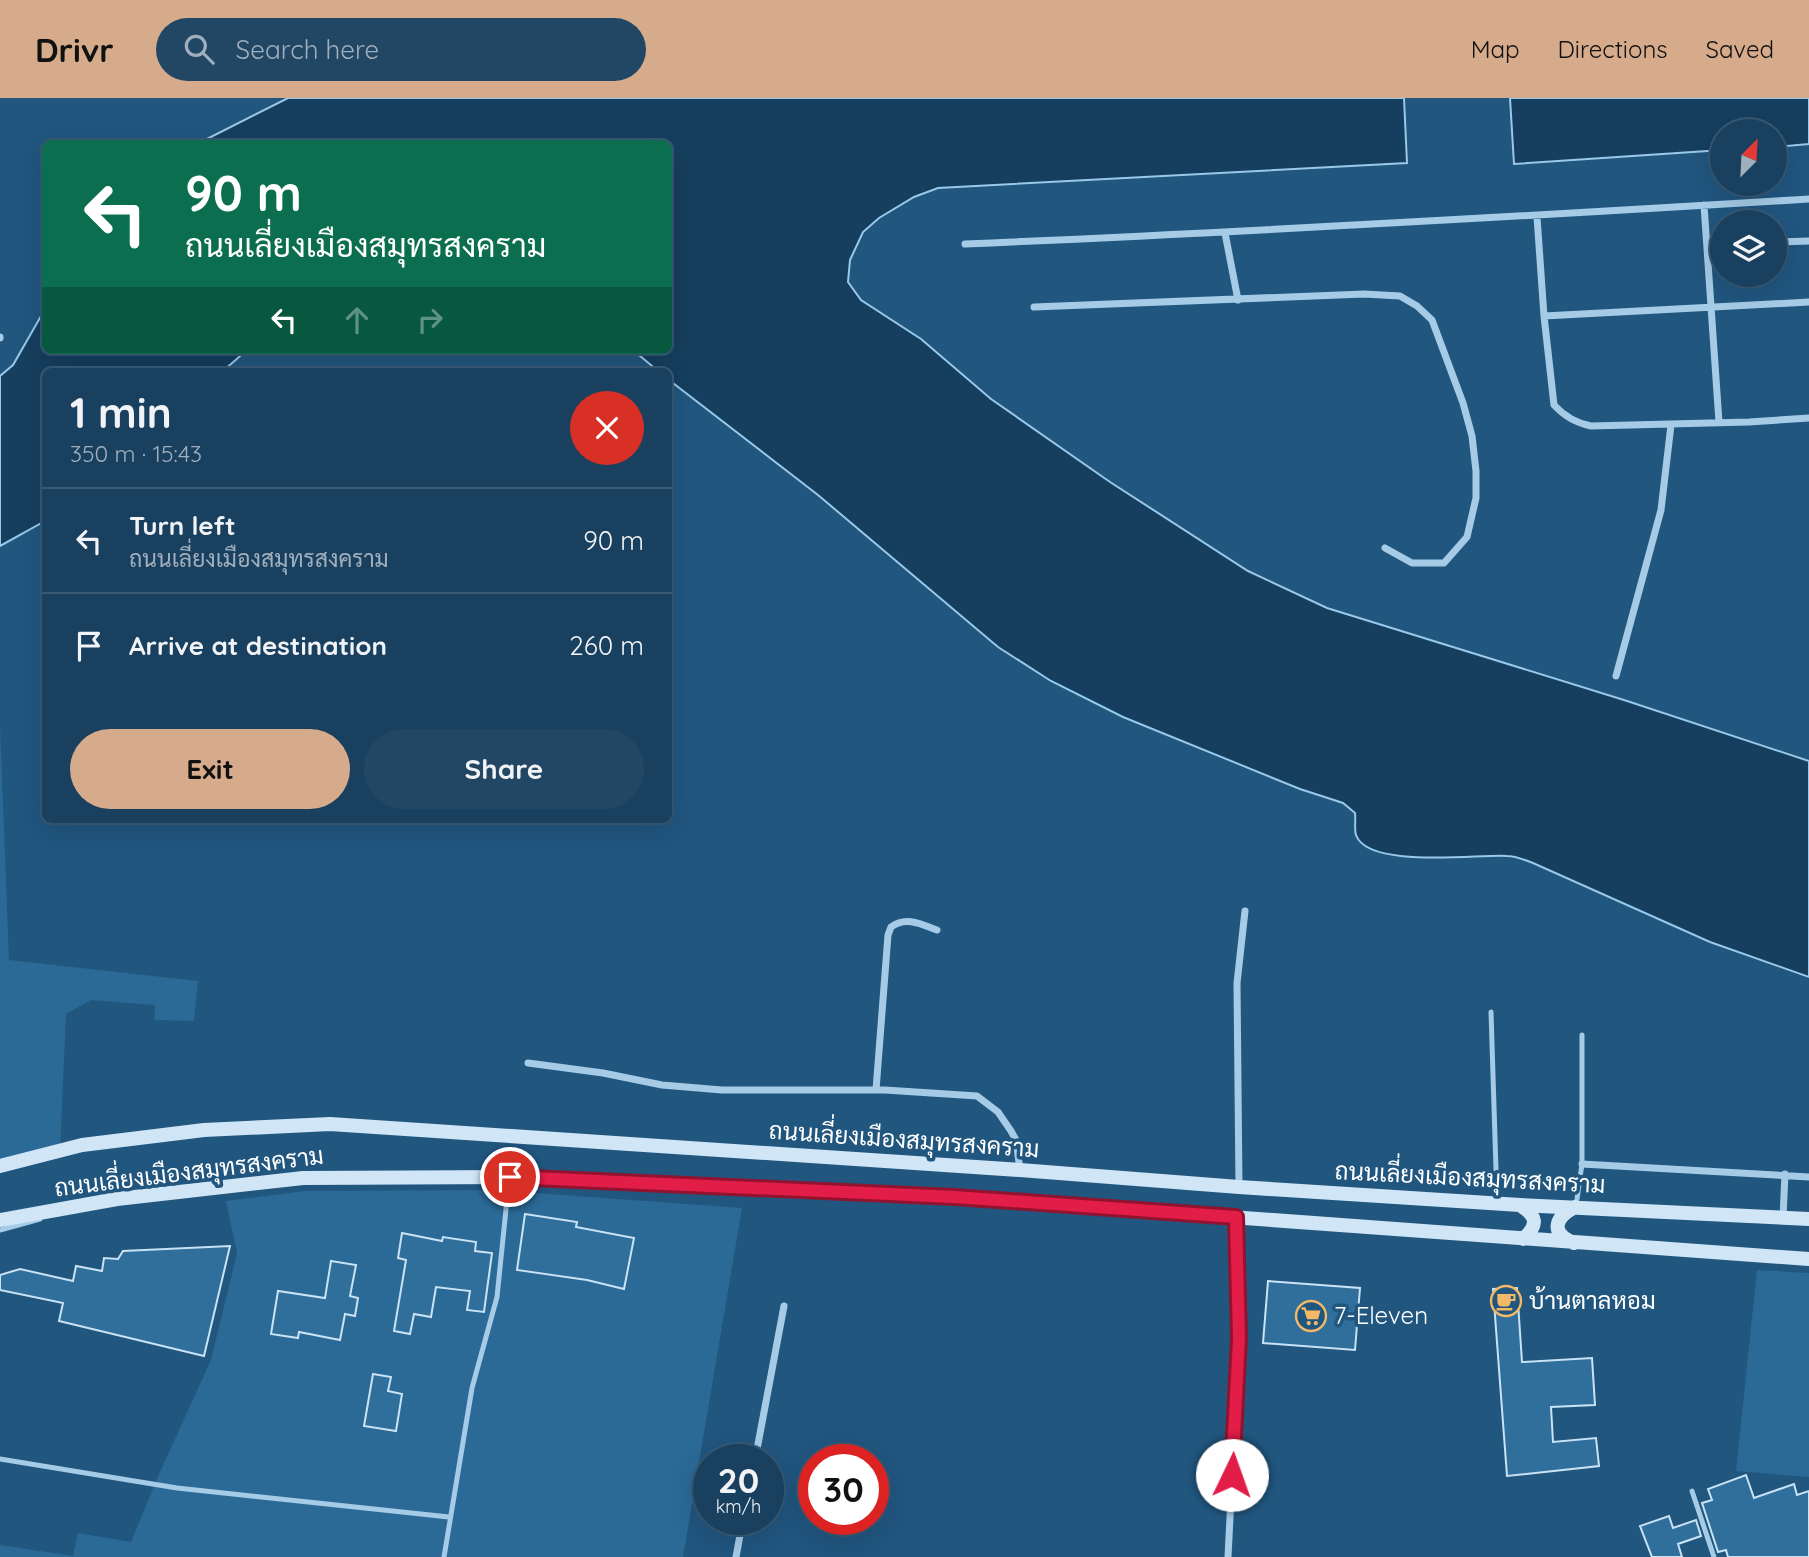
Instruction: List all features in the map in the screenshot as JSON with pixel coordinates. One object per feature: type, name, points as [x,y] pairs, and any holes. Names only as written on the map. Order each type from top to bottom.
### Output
[{"type":"main road","name":"ถนนเลี่ยงเมืองสมุทรสงคราม","points":[[0,1166],[82,1144],[204,1130],[330,1124],[1239,1187],[1520,1205],[1809,1219]]},
{"type":"main road","name":"ถนนเลี่ยงเมืองสมุทรสงคราม","points":[[0,1220],[117,1199],[303,1178],[510,1177],[955,1197],[1809,1259]]},
{"type":"main road","points":[[1520,1205],[1531,1213],[1534,1219],[1531,1233],[1523,1239]]},
{"type":"main road","points":[[1576,1207],[1562,1214],[1558,1222],[1563,1238],[1576,1243]]},
{"type":"street","points":[[965,244],[1537,217],[1809,199]]},
{"type":"street","points":[[1704,205],[1719,422]]},
{"type":"street","points":[[1537,217],[1554,405],[1561,413],[1580,424],[1591,426],[1809,418]]},
{"type":"street","points":[[1225,233],[1238,300]]},
{"type":"street","points":[[1787,242],[1809,241]]},
{"type":"street","points":[[1034,307],[1364,294],[1400,296],[1417,306],[1432,320],[1463,403],[1472,436],[1476,498],[1466,537],[1444,563],[1412,563],[1385,548]]},
{"type":"street","points":[[1544,316],[1809,302]]},
{"type":"street","points":[[1616,676],[1661,510],[1671,425]]},
{"type":"street","points":[[1239,1187],[1237,983],[1245,911]]},
{"type":"street","points":[[876,1090],[888,935],[891,927],[904,921],[937,930]]},
{"type":"street","points":[[528,1063],[603,1073],[662,1085],[722,1090],[876,1090],[977,1097],[998,1112],[1011,1130],[1016,1140],[1020,1170]]},
{"type":"street","points":[[1582,1164],[1809,1177]]},
{"type":"street","points":[[1783,1217],[1785,1174]]},
{"type":"street","points":[[1228,1557],[1239,1338],[1236,1217]]},
{"type":"street","points":[[758,1444],[784,1306]]},
{"type":"street","points":[[736,1557],[740,1535]]},
{"type":"lane","points":[[1491,1012],[1497,1203]]},
{"type":"lane","points":[[1576,1207],[1582,1164],[1582,1035]]},
{"type":"lane","points":[[444,1557],[472,1388],[497,1297],[510,1177]]},
{"type":"lane","points":[[0,1230],[117,1199]]},
{"type":"lane","points":[[0,1459],[177,1488],[449,1517]]},
{"type":"lane","points":[[1692,1491],[1714,1557]]},
{"type":"shaded area","points":[[288,98],[1404,98],[1407,163],[938,188],[914,197],[879,218],[863,232],[850,260],[848,282],[861,300],[921,339],[991,399],[1110,482],[1248,571],[1327,608],[1624,700],[1809,761],[1809,977],[1710,942],[1520,858],[1425,858],[1380,852],[1365,846],[1356,835],[1355,813],[1343,803],[1300,789],[1123,717],[1051,681],[998,647],[818,495],[672,382],[672,368],[654,368],[638,354],[672,354],[672,140],[205,140]]},
{"type":"shaded area","points":[[1510,98],[1809,98],[1809,144],[1787,146],[1787,119],[1710,119],[1710,151],[1514,164]]},
{"type":"shaded area","points":[[42,314],[42,354],[242,354],[226,368],[42,368],[42,523],[0,546],[0,376],[13,365]]},
{"type":"shaded area","points":[[0,725],[9,960],[198,981],[194,1021],[154,1020],[155,1005],[91,1000],[66,1014],[60,1152],[0,1166]]},
{"type":"shaded area","points":[[493,1190],[742,1208],[702,1444],[693,1444],[693,1498],[683,1557],[0,1557],[0,1545],[73,1556],[78,1533],[131,1542],[211,1360],[237,1253],[226,1201],[305,1191]]},
{"type":"shaded area","points":[[1757,1270],[1809,1273],[1809,1477],[1736,1471]]},
{"type":"building","points":[[525,1214],[577,1222],[576,1227],[634,1238],[624,1289],[587,1280],[517,1270]]},
{"type":"building","points":[[402,1233],[442,1241],[443,1237],[476,1242],[475,1251],[492,1253],[484,1312],[467,1310],[470,1291],[436,1287],[431,1317],[414,1314],[410,1334],[394,1331],[406,1260],[398,1258]]},
{"type":"building","points":[[230,1246],[204,1356],[59,1321],[63,1303],[0,1290],[0,1275],[20,1269],[73,1281],[76,1266],[102,1271],[104,1258],[118,1259],[123,1251]]},
{"type":"building","points":[[331,1261],[356,1265],[350,1296],[358,1298],[355,1316],[345,1314],[340,1340],[299,1332],[298,1338],[271,1334],[278,1291],[325,1298]]},
{"type":"building","name":"7-Eleven","points":[[1268,1281],[1360,1288],[1355,1350],[1263,1343]]},
{"type":"building","points":[[1517,1288],[1522,1362],[1592,1358],[1595,1405],[1551,1407],[1553,1442],[1596,1438],[1599,1466],[1507,1476],[1493,1289]]},
{"type":"building","points":[[373,1374],[391,1377],[388,1391],[402,1394],[396,1431],[364,1426]]},
{"type":"building","points":[[1746,1475],[1754,1498],[1794,1484],[1797,1495],[1809,1491],[1809,1557],[1728,1557],[1726,1550],[1718,1552],[1702,1503],[1712,1500],[1708,1489]]},
{"type":"building","points":[[1669,1516],[1673,1528],[1696,1520],[1701,1536],[1678,1544],[1682,1557],[1652,1557],[1640,1526]]},
{"type":"place","name":"บ้านตาลหอม","points":[[1506,1301]]},
{"type":"place","name":"7-Eleven","points":[[1311,1316]]},
{"type":"route","points":[[510,1177],[955,1197],[1236,1217],[1239,1338],[1232,1475]]}]
